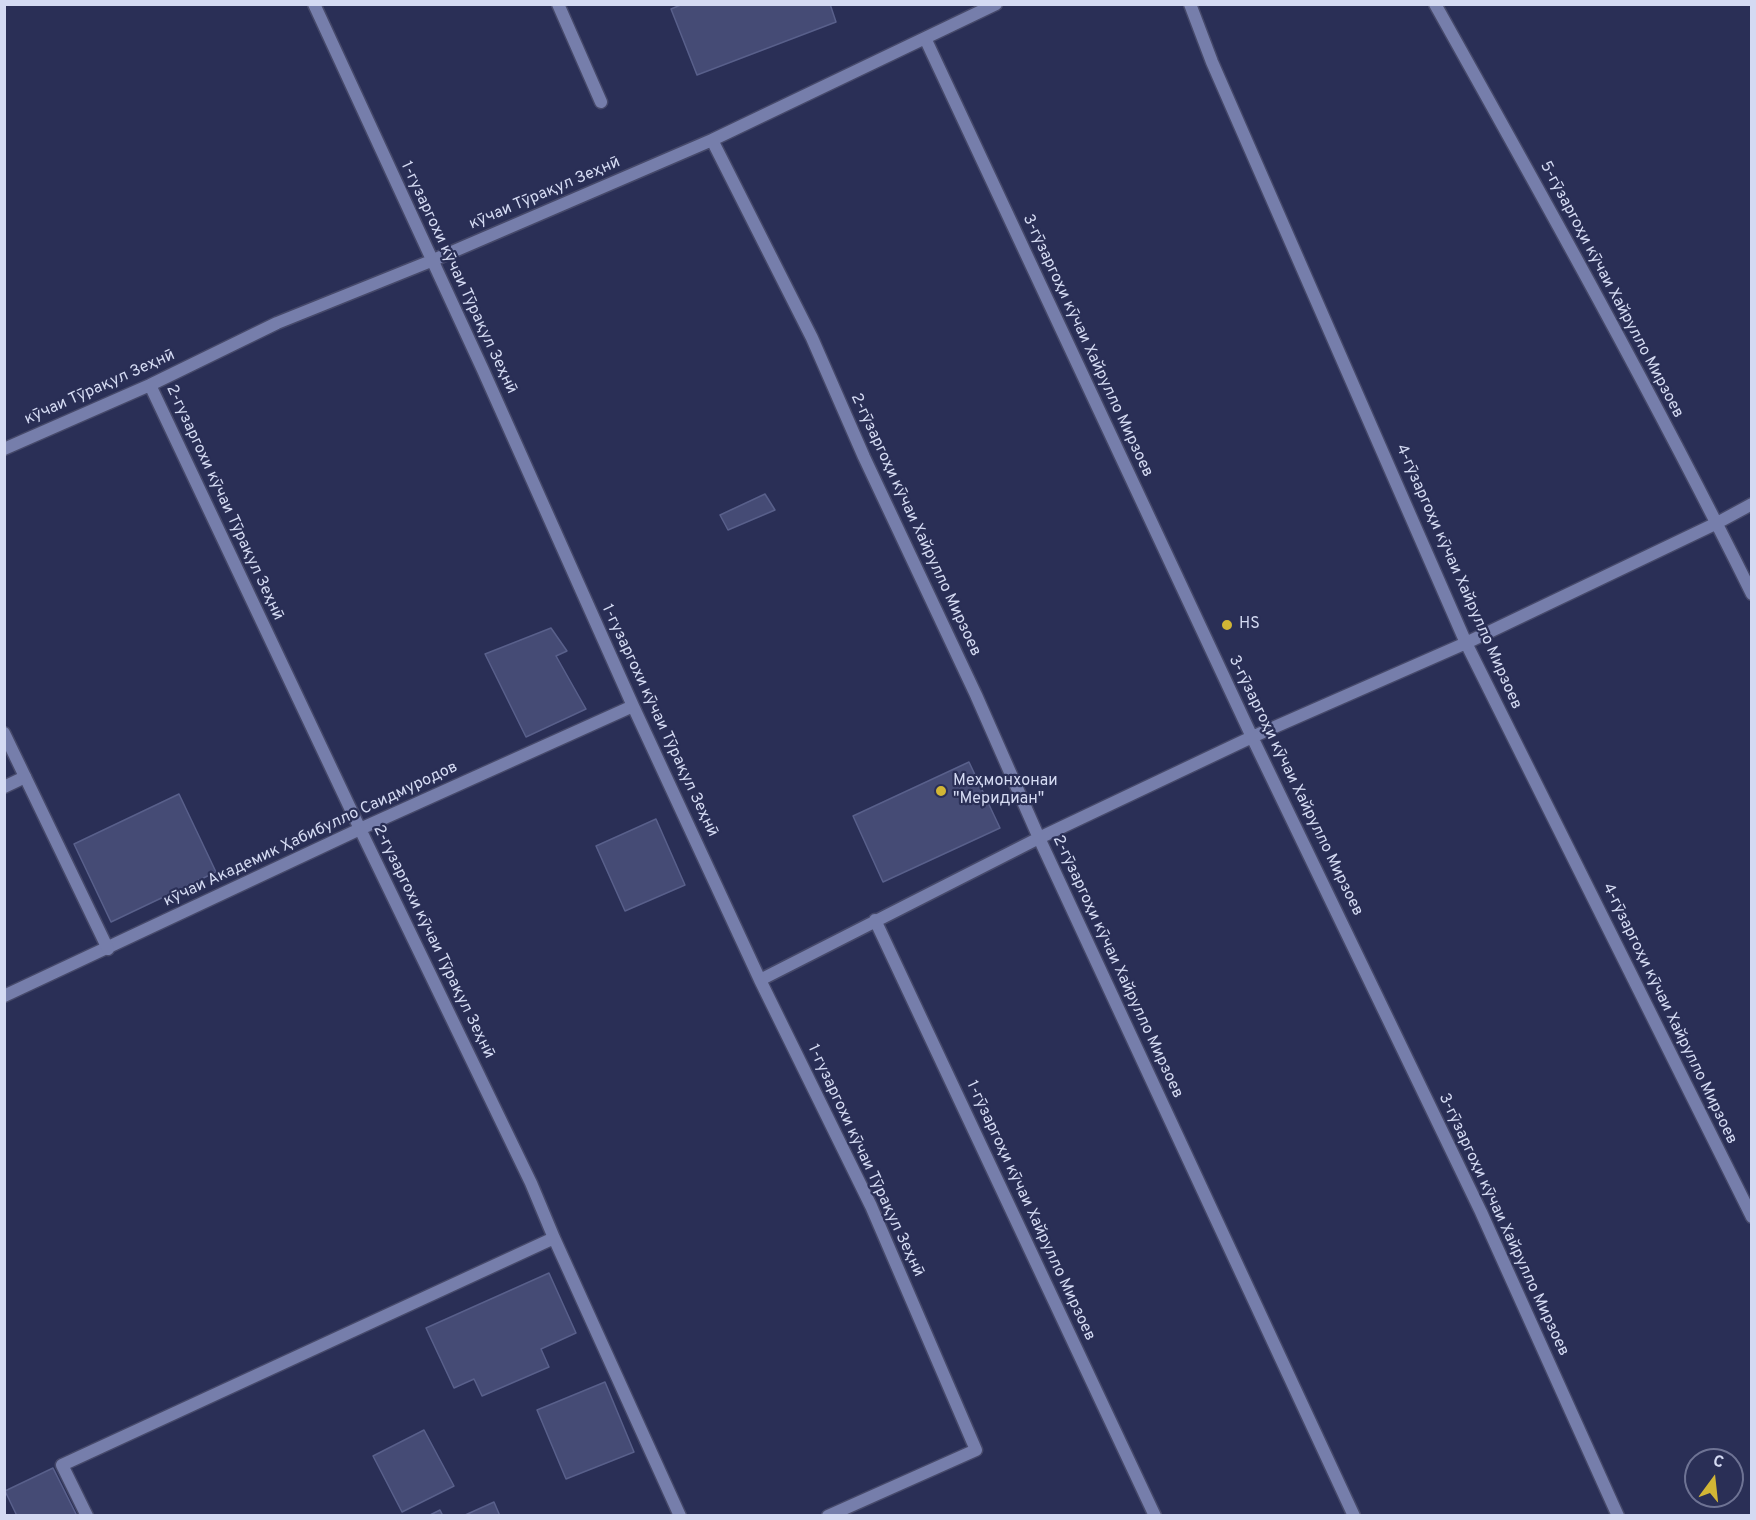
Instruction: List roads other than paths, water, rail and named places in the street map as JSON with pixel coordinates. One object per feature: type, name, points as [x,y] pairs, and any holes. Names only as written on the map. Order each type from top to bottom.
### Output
[{"type":"street","name":"1-гузаргохи кӯчаи Тӯрақул Зеҳнӣ","points":[[314,4],[483,370],[633,706],[760,980],[871,1206],[976,1450],[828,1515]]},
{"type":"street","points":[[558,4],[601,102]]},
{"type":"street","name":"кӯчаи Тӯрақул Зеҳнӣ","points":[[4,449],[150,385],[277,323],[431,261],[712,140],[996,4]]},
{"type":"street","name":"4-гӯзаргоҳи кӯчаи Хайрулло Мирзоев","points":[[1190,4],[1212,62],[1466,643],[1752,1217]]},
{"type":"street","name":"5-гӯзаргоҳи кӯчаи Хайрулло Мирзоев","points":[[1435,4],[1553,215],[1752,594]]},
{"type":"street","name":"3-гӯзаргоҳи кӯчаи Хайрулло Мирзоев","points":[[925,38],[1252,737],[1481,1212],[1617,1515]]},
{"type":"street","name":"2-гӯзаргоҳи кӯчаи Хайрулло Мирзоев","points":[[712,140],[812,338],[864,457],[1354,1515]]},
{"type":"street","name":"2-гузаргохи кӯчаи Тӯрақул Зеҳнӣ","points":[[150,385],[360,830],[531,1183],[680,1515]]},
{"type":"street","points":[[760,980],[1039,837],[1252,737],[1466,643],[1717,524],[1752,504]]},
{"type":"street","name":"кӯчаи Академик Ҳабибулло Саидмуродов","points":[[4,996],[633,706]]},
{"type":"street","points":[[4,733],[108,949]]},
{"type":"street","points":[[4,787],[26,777]]},
{"type":"street","name":"1-гӯзаргоҳи кӯчаи Хайрулло Мирзоев","points":[[875,920],[1155,1515]]},
{"type":"street","points":[[87,1515],[62,1465],[554,1238]]},
{"type":"place","name":"HS","points":[[1227,625]]},
{"type":"place","name":"Меҳмонхонаи \"Меридиан\"","points":[[941,791]]}]
